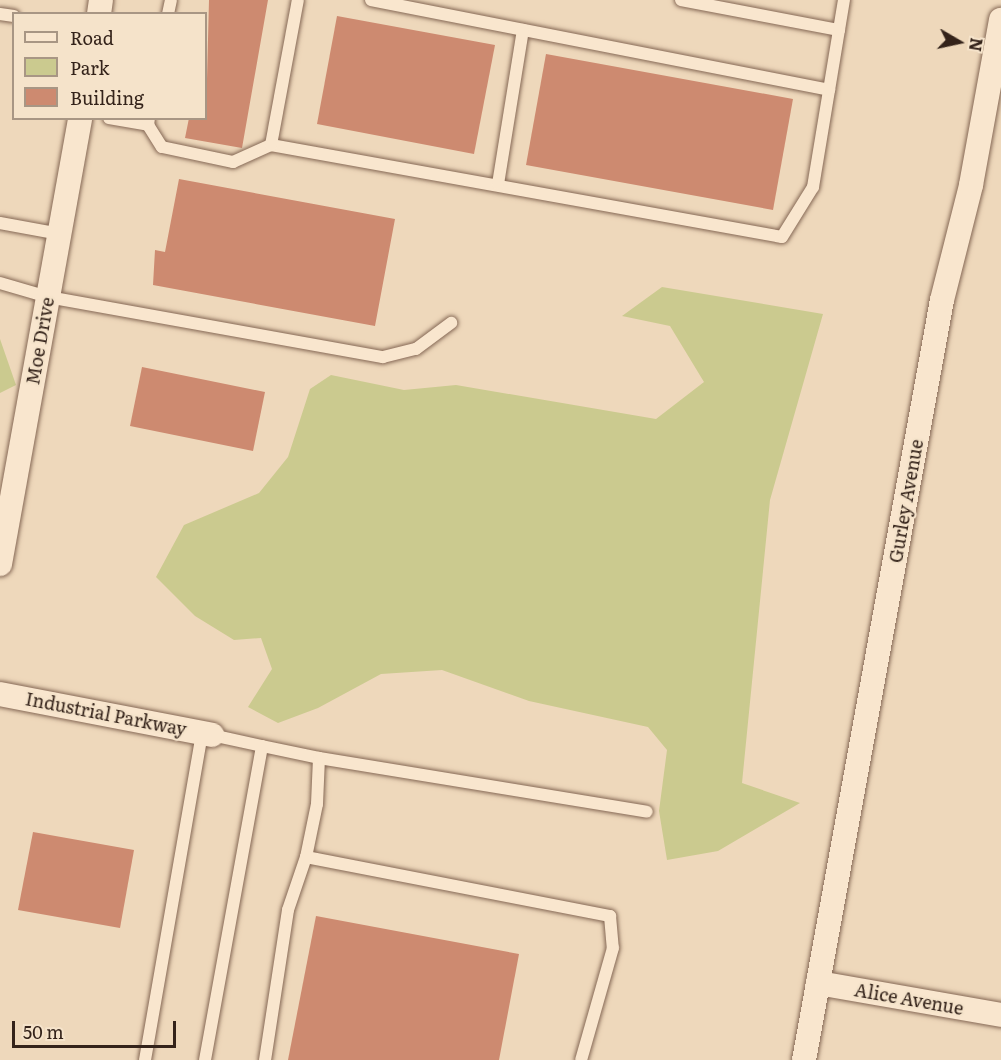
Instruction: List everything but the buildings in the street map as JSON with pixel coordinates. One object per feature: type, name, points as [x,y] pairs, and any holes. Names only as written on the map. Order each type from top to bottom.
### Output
[{"type":"street","name":"Gurley Avenue","points":[[804,1060],[942,300],[971,185],[1001,20]]},
{"type":"street","name":"Moe Drive","points":[[0,564],[80,120]]},
{"type":"street","name":"Industrial Parkway","points":[[0,694],[207,734]]},
{"type":"street","name":"Alice Avenue","points":[[818,983],[1001,1015]]},
{"type":"lane","points":[[271,145],[298,0]]},
{"type":"lane","points":[[371,0],[829,90]]},
{"type":"lane","points":[[681,0],[839,30]]},
{"type":"lane","points":[[128,120],[148,122],[162,147],[233,162],[271,145],[498,184],[782,237],[813,187],[844,0]]},
{"type":"lane","points":[[498,184],[523,30]]},
{"type":"lane","points":[[0,224],[60,234]]},
{"type":"lane","points":[[0,283],[48,297],[383,357],[416,349],[451,323]]},
{"type":"lane","points":[[145,1060],[207,734],[319,758],[647,812]]},
{"type":"lane","points":[[205,1060],[262,746]]},
{"type":"lane","points":[[265,1060],[288,910],[306,857],[319,758]]},
{"type":"lane","points":[[306,857],[610,916],[614,948],[581,1060]]},
{"type":"green space","points":[[662,287],[823,314],[770,500],[742,783],[800,803],[718,851],[667,860],[659,811],[667,750],[648,727],[529,701],[442,670],[381,674],[318,708],[278,723],[248,707],[272,669],[261,638],[234,640],[195,616],[156,577],[184,525],[259,493],[288,457],[310,389],[331,375],[404,390],[456,385],[656,419],[704,382],[670,326],[622,316]]},
{"type":"green space","points":[[0,339],[16,385],[0,393]]}]
